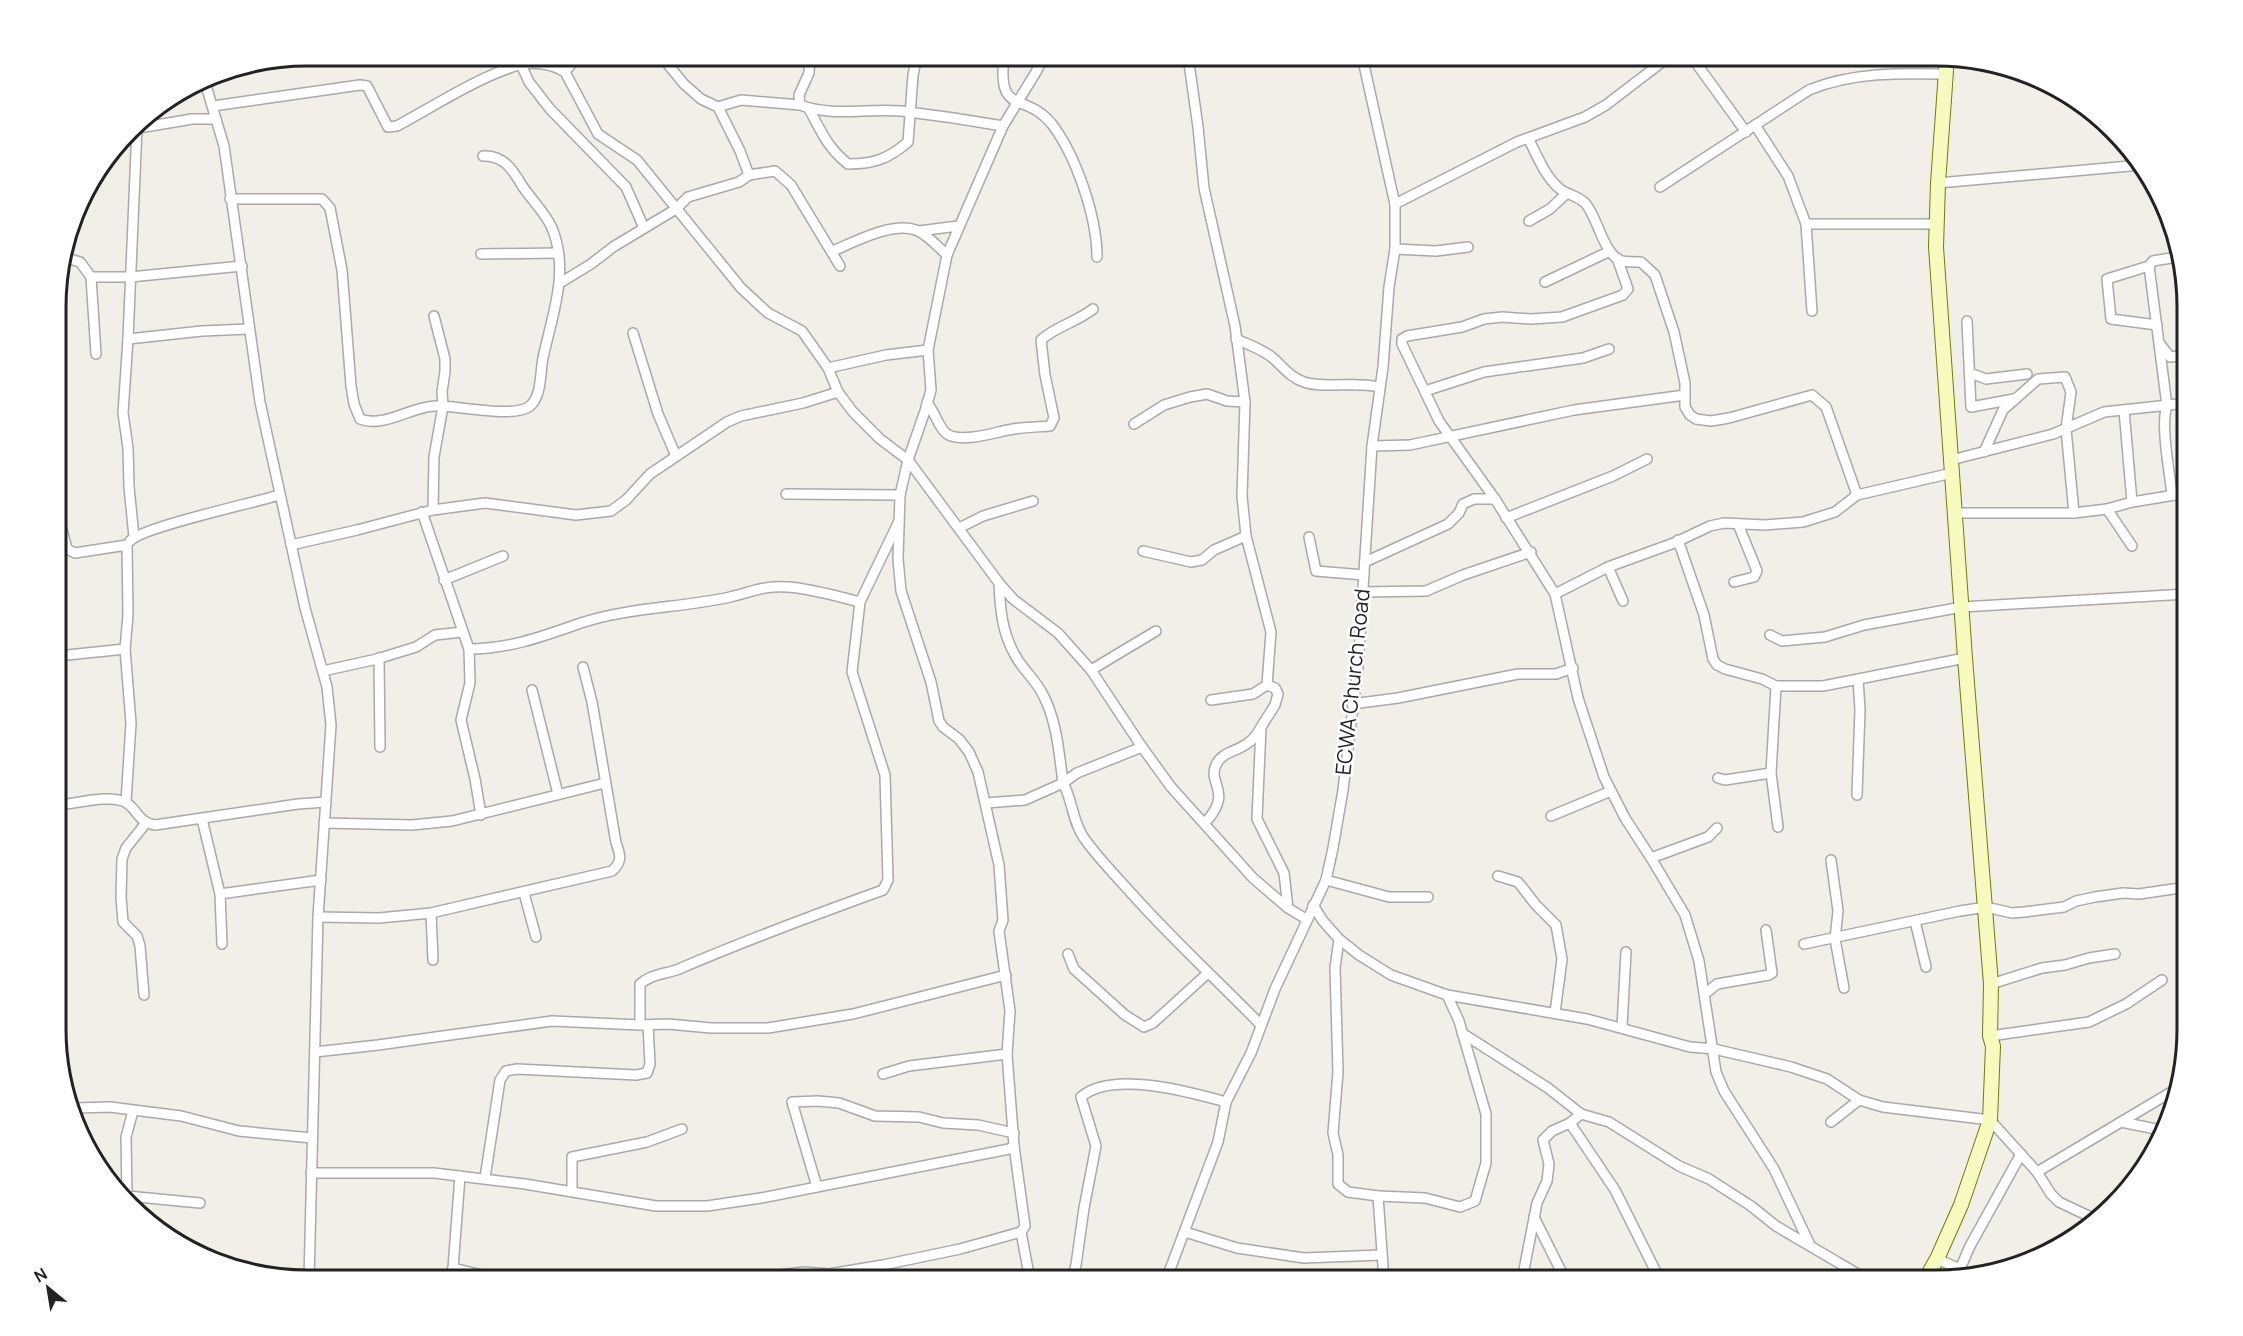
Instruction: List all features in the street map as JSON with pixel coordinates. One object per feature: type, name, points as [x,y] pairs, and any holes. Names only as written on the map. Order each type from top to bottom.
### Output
[{"type":"street","points":[[213,106],[360,85],[367,86],[388,127],[397,126],[508,66]]},
{"type":"street","points":[[522,66],[529,82],[550,109],[626,187],[644,228]]},
{"type":"street","points":[[550,66],[565,72],[597,134],[637,160],[741,288],[768,313],[802,332],[828,368],[838,392],[853,412],[880,439],[908,459],[999,584],[1013,599],[1058,633],[1091,670],[1171,787],[1253,878],[1288,908],[1306,919]]},
{"type":"street","points":[[565,72],[570,66]]},
{"type":"street","points":[[669,66],[684,84],[701,99],[718,107],[749,175]]},
{"type":"street","points":[[809,66],[799,95],[821,134],[835,153],[848,164],[870,164],[894,154],[908,142],[916,66]]},
{"type":"street","points":[[1004,66],[1003,87],[1008,96],[1039,113],[1050,123],[1072,162],[1081,181],[1097,236],[1097,257]]},
{"type":"street","points":[[853,1270],[960,1249],[1021,1232],[1025,1226],[1014,1146],[1006,1054],[1010,1011],[999,931],[1002,920],[999,865],[978,772],[969,752],[959,739],[939,721],[931,682],[900,591],[899,520],[900,495],[908,459],[931,390],[928,350],[947,255],[1002,126],[1038,66]]},
{"type":"street","points":[[1189,66],[1204,188],[1235,326],[1245,402],[1242,496],[1246,536],[1271,632],[1267,685]]},
{"type":"street","name":"ECWA Church Road","points":[[1170,1270],[1218,1142],[1226,1102],[1251,1053],[1275,989],[1326,880],[1343,790],[1358,667],[1372,446],[1395,249],[1395,204],[1364,66]]},
{"type":"street","points":[[1395,204],[1528,138],[1585,117],[1606,105],[1657,66]]},
{"type":"street","points":[[1698,66],[1746,132]]},
{"type":"street","points":[[1930,1270],[1961,1205],[1990,1120],[1993,1046],[1990,1036],[1991,984],[1986,907],[1942,360],[1936,247],[1946,67]]},
{"type":"street","points":[[1660,187],[1820,85],[1887,73],[1946,74]]},
{"type":"street","points":[[207,88],[224,146],[260,402],[279,495],[327,687],[331,725],[318,917],[309,1270]]},
{"type":"street","points":[[718,107],[741,100],[840,112],[881,111],[954,117],[1002,126]]},
{"type":"street","points":[[148,126],[192,119],[216,119]]},
{"type":"street","points":[[1755,126],[1788,176],[1806,224],[1812,311]]},
{"type":"street","points":[[1402,339],[1407,336],[1462,327],[1484,319],[1562,317],[1609,301],[1623,295],[1628,289],[1589,209],[1583,201],[1567,193],[1549,177],[1528,138]]},
{"type":"street","points":[[134,537],[128,448],[123,413],[128,339],[135,139]]},
{"type":"street","points":[[230,199],[322,199],[327,202],[342,270],[351,386],[354,404],[360,419],[370,422],[380,421],[408,411],[443,406],[486,411],[520,411],[530,406],[536,398],[542,360],[560,283],[558,253],[552,227],[511,168],[494,156],[483,156]]},
{"type":"street","points":[[1938,183],[2131,166]]},
{"type":"street","points":[[560,283],[676,209],[688,197],[739,182],[749,175],[775,171],[791,185],[840,266]]},
{"type":"street","points":[[1529,221],[1550,209],[1567,193]]},
{"type":"street","points":[[1806,224],[1937,224]]},
{"type":"street","points":[[833,251],[868,236],[897,229],[919,231],[958,226]]},
{"type":"street","points":[[919,231],[947,255]]},
{"type":"street","points":[[1395,249],[1436,250],[1468,247]]},
{"type":"street","points":[[481,254],[558,253]]},
{"type":"street","points":[[1545,282],[1613,255]]},
{"type":"street","points":[[1613,255],[1623,261],[1641,262],[1655,275],[1674,332],[1685,383],[1685,407],[1690,415],[1696,419],[1711,421],[1730,418],[1812,395],[1826,407],[1857,495]]},
{"type":"street","points":[[2171,257],[2152,261],[2149,266],[2167,406],[2166,433],[2172,495]]},
{"type":"street","points":[[71,259],[80,262],[92,277],[96,354]]},
{"type":"street","points":[[92,277],[130,277],[242,266]]},
{"type":"street","points":[[2149,266],[2107,279],[2111,319],[2157,325]]},
{"type":"street","points":[[927,403],[934,411],[942,429],[948,435],[958,437],[989,436],[1008,430],[1050,426],[1054,418],[1045,375],[1041,340],[1093,309]]},
{"type":"street","points":[[433,510],[434,457],[443,406],[444,359],[434,316]]},
{"type":"street","points":[[1967,321],[1971,407],[2016,398]]},
{"type":"street","points":[[1386,327],[1402,339],[1402,344],[1439,421],[1531,552],[1556,594],[1578,698],[1604,777],[1625,818],[1685,915],[1699,961],[1716,1072],[1724,1091],[1774,1169],[1810,1245]]},
{"type":"street","points":[[128,339],[202,331],[249,329]]},
{"type":"street","points":[[633,333],[658,414],[676,456]]},
{"type":"street","points":[[1236,339],[1273,358],[1294,377],[1304,382],[1366,384],[1379,387]]},
{"type":"street","points":[[2159,342],[2170,357],[2177,356]]},
{"type":"street","points":[[1425,391],[1484,372],[1583,358],[1609,349]]},
{"type":"street","points":[[828,368],[886,355],[928,350]]},
{"type":"street","points":[[1970,373],[1986,379],[2027,375]]},
{"type":"street","points":[[1984,452],[2003,410],[2038,379],[2065,377],[2071,392],[2066,429],[2074,513]]},
{"type":"street","points":[[291,545],[357,531],[422,512],[485,503],[576,515],[611,511],[626,500],[650,474],[705,435],[741,416],[803,403],[838,392]]},
{"type":"street","points":[[1134,424],[1164,405],[1190,397],[1207,394],[1245,402]]},
{"type":"street","points":[[1372,446],[1410,444],[1574,410],[1685,395]]},
{"type":"street","points":[[1556,594],[1608,567],[1710,526],[1724,523],[1766,525],[1803,522],[1835,512],[1857,495],[1952,467],[1984,452],[2066,429],[2104,412],[2177,404]]},
{"type":"street","points":[[2124,410],[2132,502]]},
{"type":"street","points":[[1506,518],[1613,476],[1647,459]]},
{"type":"street","points":[[786,494],[900,495]]},
{"type":"street","points":[[66,545],[67,549],[75,553],[127,545],[134,537],[154,528],[279,495]]},
{"type":"street","points":[[1955,513],[2074,513],[2172,495],[2177,496]]},
{"type":"street","points":[[1365,562],[1448,524],[1459,513],[1463,504],[1474,499],[1495,499]]},
{"type":"street","points":[[959,528],[983,516],[1033,501]]},
{"type":"street","points":[[2107,508],[2132,546]]},
{"type":"street","points":[[422,512],[469,649],[470,683],[461,720],[481,815]]},
{"type":"street","points":[[485,1178],[498,1090],[500,1080],[506,1071],[516,1069],[636,1075],[647,1073],[650,1065],[640,984],[646,978],[676,970],[764,933],[883,890],[888,880],[885,775],[852,672],[860,602],[899,520]]},
{"type":"street","points":[[1734,582],[1755,577],[1757,571],[1738,524]]},
{"type":"street","points":[[1143,551],[1191,562],[1202,560],[1214,550],[1246,536]]},
{"type":"street","points":[[1309,537],[1316,571],[1364,575]]},
{"type":"street","points":[[1677,540],[1704,615],[1713,659],[1717,665],[1762,679],[1776,686],[1823,686],[1965,658]]},
{"type":"street","points":[[126,802],[131,723],[125,649],[129,615],[127,545]]},
{"type":"street","points":[[1362,592],[1426,591],[1463,575],[1531,552]]},
{"type":"street","points":[[444,580],[503,556]]},
{"type":"street","points":[[1608,567],[1623,601]]},
{"type":"street","points":[[999,584],[1000,617],[1014,655],[1042,692],[1051,714],[1063,783],[1069,794],[1074,819],[1084,837],[1162,927],[1261,1025]]},
{"type":"street","points":[[469,649],[493,649],[610,616],[730,597],[760,587],[787,586],[820,591],[860,602]]},
{"type":"street","points":[[1770,635],[1782,641],[1825,637],[1864,625],[1962,607],[2177,595]]},
{"type":"street","points":[[323,672],[416,646],[435,635],[462,632]]},
{"type":"street","points":[[1091,670],[1156,632]]},
{"type":"street","points":[[66,655],[125,649]]},
{"type":"street","points":[[379,658],[380,747]]},
{"type":"street","points":[[318,917],[379,918],[431,913],[612,872],[619,864],[621,855],[616,843],[592,702],[583,667]]},
{"type":"street","points":[[1352,704],[1398,698],[1518,674],[1556,674],[1573,668]]},
{"type":"street","points":[[1857,795],[1860,710],[1858,679]]},
{"type":"street","points":[[1211,700],[1253,694],[1267,685]]},
{"type":"street","points":[[1205,823],[1216,812],[1219,803],[1220,794],[1214,775],[1219,759],[1245,747],[1254,739],[1275,705],[1278,694],[1275,688],[1267,685]]},
{"type":"street","points":[[1776,686],[1771,773],[1778,827]]},
{"type":"street","points":[[532,690],[558,794]]},
{"type":"street","points":[[1261,727],[1257,819],[1284,873],[1288,908]]},
{"type":"street","points":[[986,803],[1025,800],[1063,783],[1077,773],[1142,747]]},
{"type":"street","points":[[1718,778],[1725,780],[1771,773]]},
{"type":"street","points":[[324,823],[412,825],[481,815],[604,783]]},
{"type":"street","points":[[1551,816],[1611,791]]},
{"type":"street","points":[[66,804],[111,799],[126,802],[146,824],[155,825],[326,802]]},
{"type":"street","points":[[202,819],[220,894],[222,944]]},
{"type":"street","points":[[144,995],[140,946],[137,936],[123,922],[121,897],[122,859],[126,848],[146,824]]},
{"type":"street","points":[[1651,858],[1708,837],[1717,828]]},
{"type":"street","points":[[1831,861],[1838,911],[1835,939],[1844,988]]},
{"type":"street","points":[[1498,876],[1518,882],[1556,925],[1562,959],[1555,1013]]},
{"type":"street","points":[[220,894],[321,880]]},
{"type":"street","points":[[1326,880],[1389,897],[1428,897]]},
{"type":"street","points":[[1804,944],[1986,907],[2012,913],[2024,912],[2064,907],[2076,901],[2095,897],[2177,888]]},
{"type":"street","points":[[524,893],[536,937]]},
{"type":"street","points":[[1313,905],[1339,939],[1359,955],[1391,975],[1447,995],[1622,1027],[1690,1047],[1714,1049],[1791,1067],[1827,1079],[1859,1100],[1882,1107],[1990,1120],[2037,1172],[2050,1194],[2059,1202],[2088,1216]]},
{"type":"street","points":[[431,913],[432,960]]},
{"type":"street","points":[[1915,921],[1926,968]]},
{"type":"street","points":[[1705,994],[1717,984],[1768,975],[1772,972],[1766,930]]},
{"type":"street","points":[[1339,939],[1335,968],[1338,1072],[1333,1133],[1338,1155],[1338,1184],[1348,1192],[1425,1198],[1460,1207],[1475,1201],[1486,1163],[1486,1114],[1459,1022],[1447,995]]},
{"type":"street","points":[[1622,1027],[1626,952]]},
{"type":"street","points":[[1068,954],[1074,969],[1125,1015],[1144,1027],[1152,1023],[1208,973]]},
{"type":"street","points":[[1991,984],[2042,968],[2115,954]]},
{"type":"street","points":[[315,1052],[378,1046],[552,1022],[768,1028],[853,1014],[1006,975]]},
{"type":"street","points":[[1990,1036],[2089,1022],[2126,1004],[2162,980]]},
{"type":"street","points":[[1462,1033],[1548,1088],[1581,1114],[1609,1122],[1679,1166],[1709,1179],[1751,1206],[1776,1226],[1851,1270]]},
{"type":"street","points":[[883,1074],[909,1066],[1006,1054]]},
{"type":"street","points":[[1075,1270],[1096,1146],[1081,1097],[1094,1089],[1130,1083],[1203,1095],[1226,1102]]},
{"type":"street","points":[[2037,1172],[2168,1094]]},
{"type":"street","points":[[1831,1122],[1859,1100]]},
{"type":"street","points":[[817,1187],[792,1102],[839,1103],[875,1116],[919,1117],[943,1123],[978,1125],[1014,1133]]},
{"type":"street","points":[[79,1108],[110,1107],[181,1116],[239,1131],[312,1138]]},
{"type":"street","points":[[127,1189],[126,1137],[134,1111]]},
{"type":"street","points":[[1524,1270],[1537,1203],[1547,1181],[1549,1164],[1543,1140],[1552,1131],[1570,1123],[1581,1114]]},
{"type":"street","points":[[2121,1122],[2155,1129]]},
{"type":"street","points":[[1570,1123],[1615,1190],[1655,1270]]},
{"type":"street","points":[[572,1191],[572,1157],[647,1142],[682,1129]]},
{"type":"street","points":[[311,1173],[434,1173],[485,1178],[656,1206],[706,1206],[817,1187],[1009,1149],[1014,1146]]},
{"type":"street","points":[[1965,1268],[1970,1246],[2021,1154]]},
{"type":"street","points":[[460,1176],[453,1268],[461,1270]]},
{"type":"street","points":[[1378,1196],[1383,1270]]},
{"type":"street","points":[[135,1197],[200,1203]]},
{"type":"street","points":[[1534,1217],[1560,1270]]},
{"type":"street","points":[[1021,1232],[1028,1270]]},
{"type":"street","points":[[1185,1233],[1237,1248],[1304,1257],[1381,1256]]},
{"type":"street","points":[[1937,1259],[1957,1269]]}]
